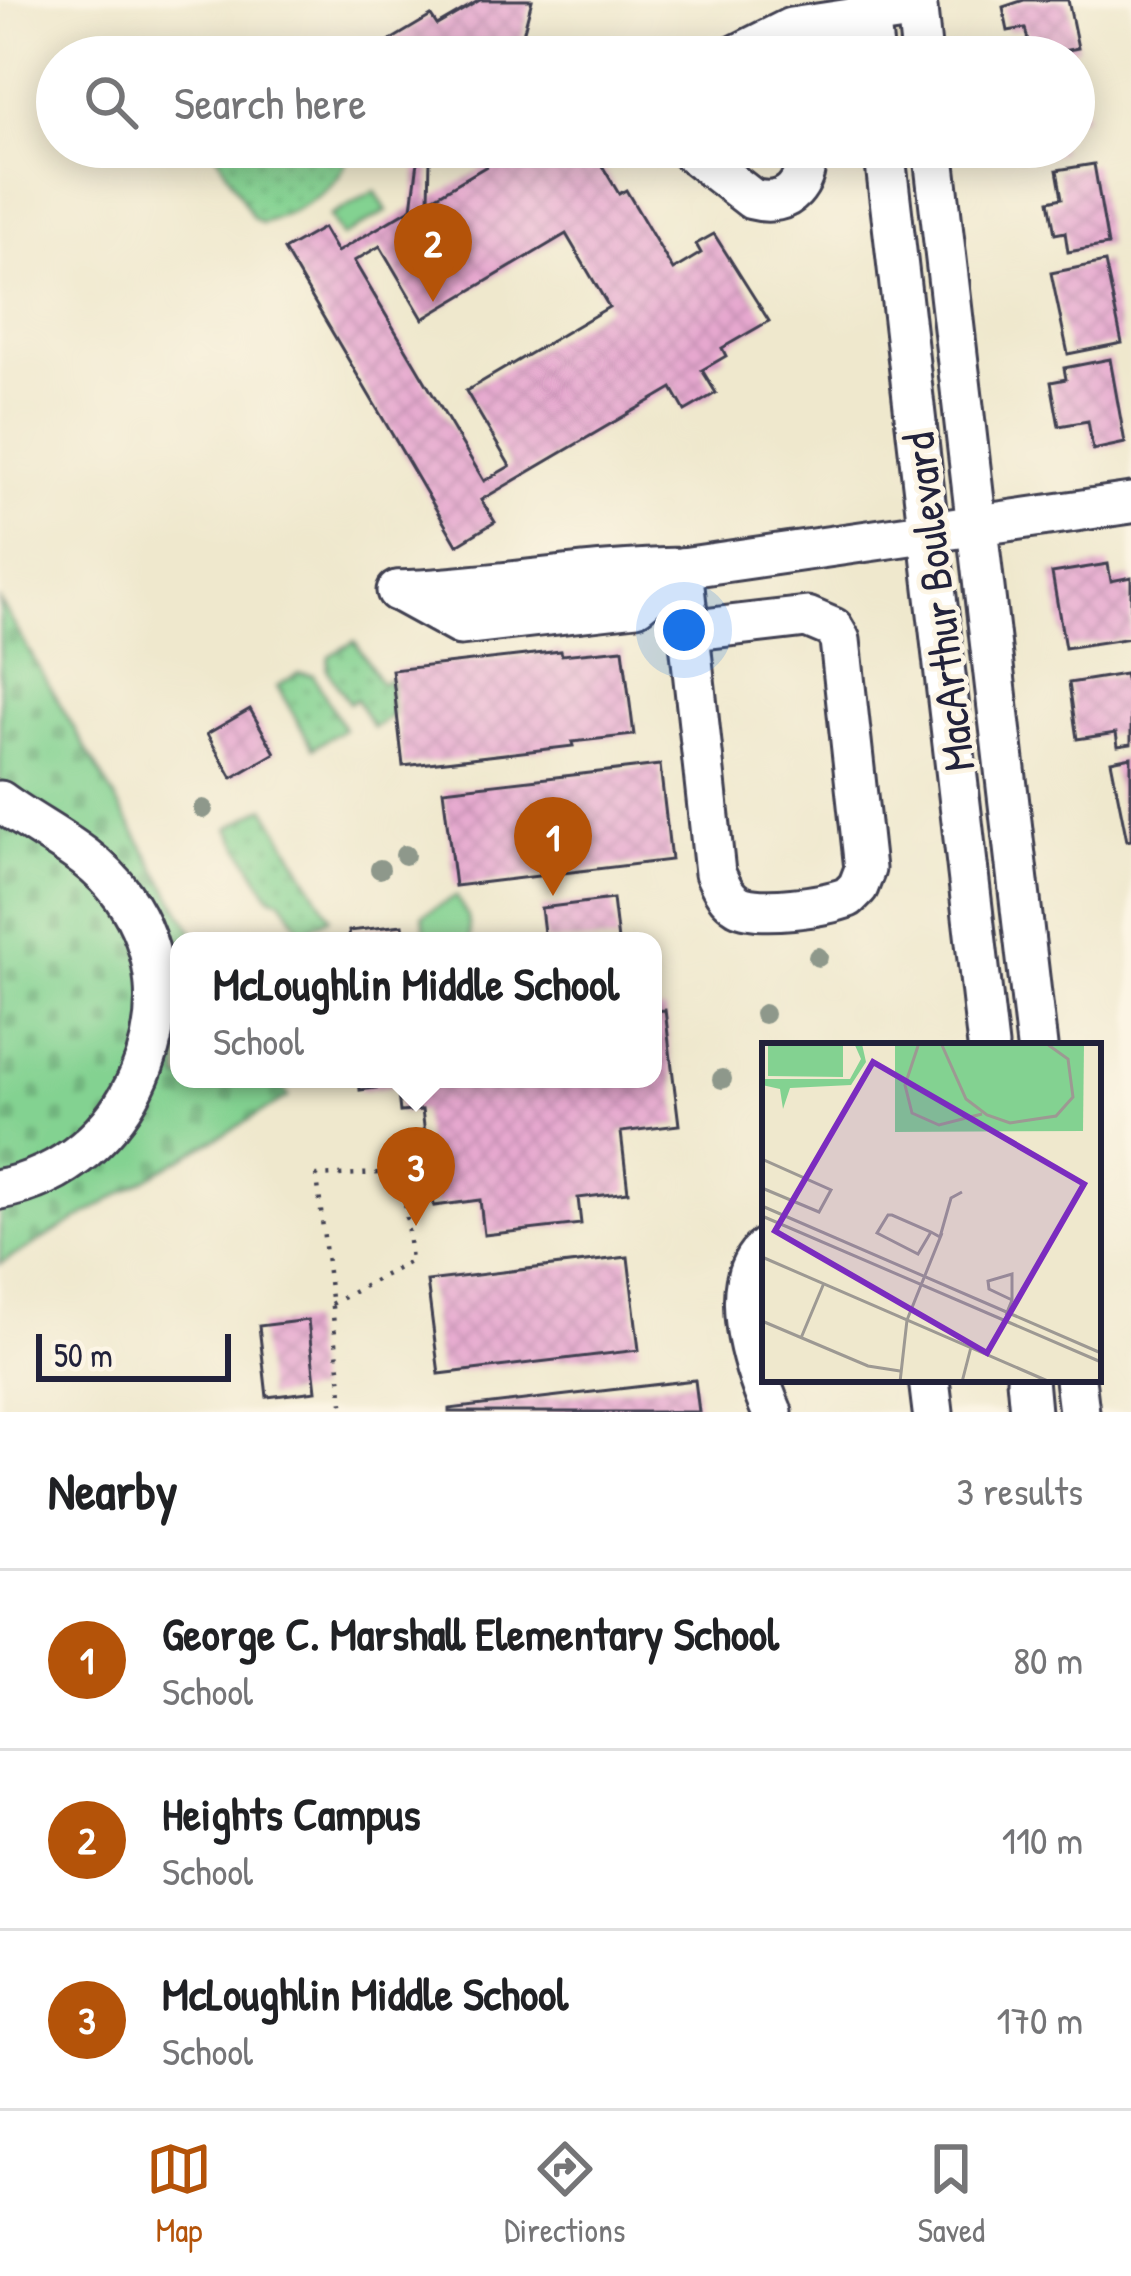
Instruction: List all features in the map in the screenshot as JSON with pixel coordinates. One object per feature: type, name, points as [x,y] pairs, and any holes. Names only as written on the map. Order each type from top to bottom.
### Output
[{"type":"street","points":[[806,36],[868,7],[916,4],[920,36]]},
{"type":"street","points":[[712,168],[752,199],[765,202],[790,195],[806,168]]},
{"type":"street","name":"MacArthur Boulevard","points":[[886,168],[988,1043]]},
{"type":"street","name":"MacArthur Boulevard","points":[[935,168],[1037,1043]]},
{"type":"street","points":[[397,591],[682,568],[1131,503]]},
{"type":"street","points":[[682,568],[686,631],[715,873],[724,893],[756,910],[848,897],[865,869],[840,640],[833,628],[807,617],[686,631]]},
{"type":"street","points":[[0,801],[16,821],[84,854],[124,897],[148,950],[156,1007],[146,1065],[119,1117],[78,1157],[26,1184],[0,1189]]},
{"type":"street","points":[[762,1251],[747,1267],[745,1296],[753,1366],[772,1412]]},
{"type":"street","points":[[929,1382],[933,1412]]},
{"type":"street","points":[[1027,1382],[1030,1412]]},
{"type":"street","points":[[1076,1382],[1079,1412]]},
{"type":"path","points":[[332,1304],[411,1262],[402,1172],[317,1175],[344,1412]]},
{"type":"green space","points":[[225,168],[343,168],[318,196],[262,223],[253,218]]},
{"type":"green space","points":[[375,191],[387,211],[342,237],[330,216]]},
{"type":"green space","points":[[0,601],[193,932],[170,932],[170,1088],[283,1088],[288,1097],[0,1264]]},
{"type":"green space","points":[[355,641],[381,684],[389,679],[392,716],[373,728],[356,699],[349,703],[327,669],[329,656]]},
{"type":"green space","points":[[299,673],[313,675],[344,729],[313,748],[277,686]]},
{"type":"green space","points":[[265,807],[330,917],[301,932],[282,900],[269,896],[229,828]]},
{"type":"green space","points":[[456,896],[468,917],[470,932],[425,932],[423,915]]},
{"type":"building","points":[[480,0],[532,0],[523,36],[397,36],[431,16],[437,25]]},
{"type":"building","points":[[1024,0],[1068,0],[1076,36],[1027,36],[1025,28],[1008,31],[1003,7]]},
{"type":"building","points":[[417,168],[430,168],[429,200],[483,168],[604,168],[619,194],[626,190],[673,270],[701,253],[696,244],[714,234],[769,321],[722,348],[726,356],[702,370],[716,393],[685,411],[672,388],[481,500],[495,522],[457,545],[284,250],[323,228],[337,252],[412,208]],"holes":[[[566,234],[609,307],[466,391],[510,466],[484,481],[354,261],[380,246],[423,319]]]},
{"type":"building","points":[[1095,168],[1108,245],[1068,252],[1065,232],[1055,234],[1049,201],[1062,198],[1057,170]]},
{"type":"building","points":[[1105,262],[1122,343],[1068,354],[1051,273]]},
{"type":"building","points":[[1110,359],[1125,443],[1093,450],[1088,421],[1059,426],[1051,382],[1066,379],[1064,368]]},
{"type":"building","points":[[1108,564],[1111,581],[1131,577],[1131,638],[1065,648],[1052,573]]},
{"type":"building","points":[[623,649],[634,735],[403,766],[392,670],[561,651],[562,655]]},
{"type":"building","points":[[1125,674],[1131,701],[1131,744],[1118,746],[1116,733],[1077,739],[1069,683]]},
{"type":"building","points":[[250,709],[275,753],[232,778],[207,734]]},
{"type":"building","points":[[1131,757],[1131,840],[1127,841],[1111,761]]},
{"type":"building","points":[[660,765],[671,860],[455,886],[443,790]]},
{"type":"building","points":[[613,899],[617,932],[544,932],[541,908]]},
{"type":"building","points":[[403,925],[404,932],[349,932]]},
{"type":"building","points":[[662,1010],[679,1125],[621,1132],[628,1192],[578,1198],[581,1224],[484,1235],[480,1200],[434,1206],[422,1110],[400,1112],[397,1088],[662,1088]]},
{"type":"building","points":[[628,1257],[639,1350],[439,1374],[427,1281]]},
{"type":"building","points":[[308,1320],[316,1391],[267,1397],[259,1326]]},
{"type":"building","points":[[695,1380],[699,1412],[449,1412],[449,1409]]},
{"type":"place","name":"Heights Campus","points":[[433,302]]},
{"type":"place","name":"George C. Marshall Elementary School","points":[[553,896]]},
{"type":"place","name":"McLoughlin Middle School","points":[[416,1226]]}]
